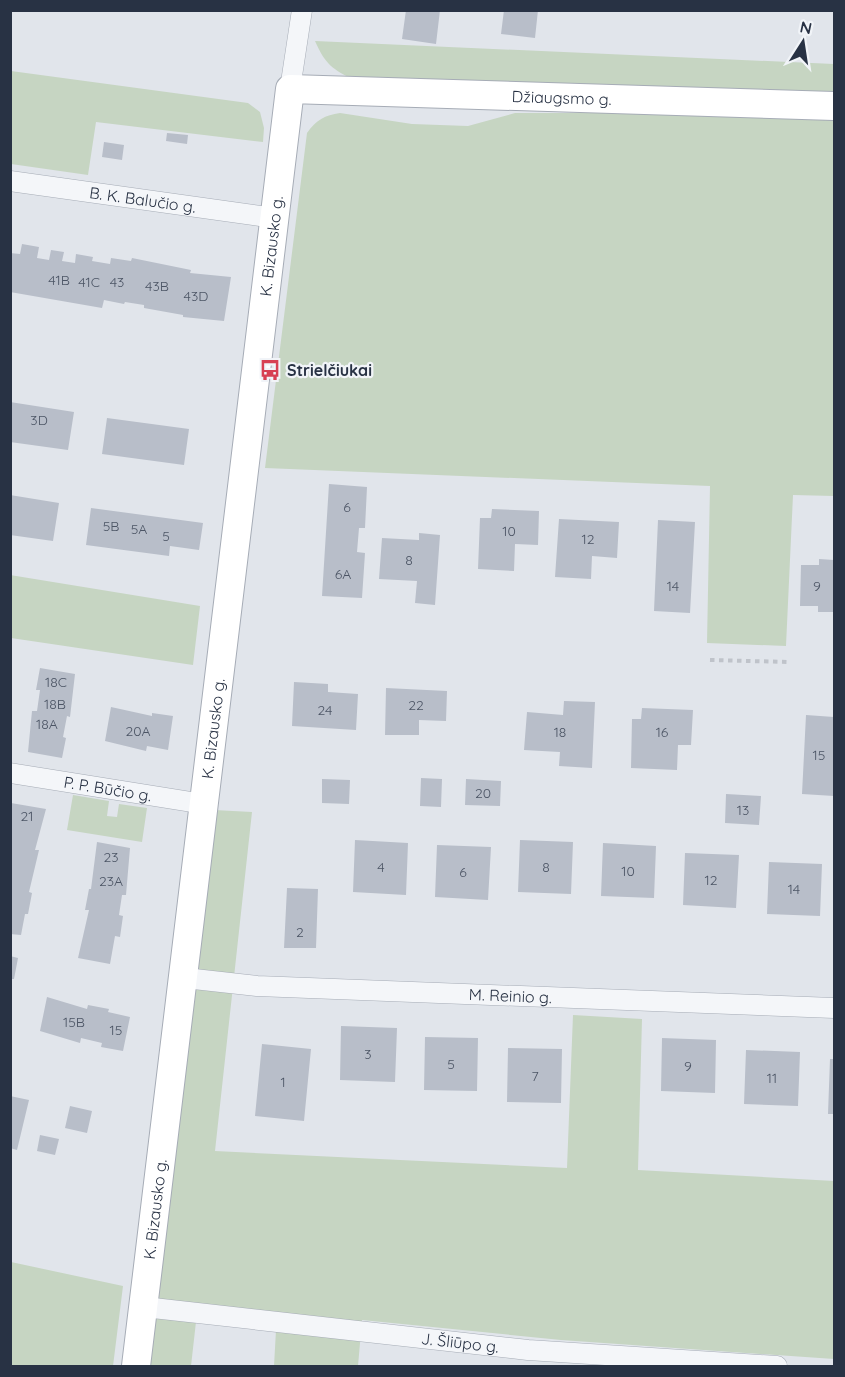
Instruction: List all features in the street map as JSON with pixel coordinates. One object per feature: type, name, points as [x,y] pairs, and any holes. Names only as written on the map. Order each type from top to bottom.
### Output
[{"type":"street","points":[[290,89],[302,10]]},
{"type":"street","name":"Džiaugsmo g.","points":[[290,89],[834,106]]},
{"type":"street","name":"K. Bizausko g.","points":[[136,1366],[185,978],[290,89]]},
{"type":"street","name":"B. K. Balučio g.","points":[[10,181],[275,218]]},
{"type":"street","name":"P. P. Būčio g.","points":[[10,773],[204,804]]},
{"type":"street","name":"M. Reinio g.","points":[[185,978],[257,986],[834,1008]]},
{"type":"street","name":"J. Šliūpo g.","points":[[144,1307],[528,1350],[777,1366]]},
{"type":"path","points":[[710,660],[789,662]]},
{"type":"green space","points":[[315,41],[834,64],[834,92],[355,80],[330,65]]},
{"type":"green space","points":[[11,71],[248,103],[260,112],[264,128],[263,142],[96,122],[88,175],[11,164]]},
{"type":"green space","points":[[340,113],[412,124],[468,126],[515,113],[674,113],[834,118],[834,496],[793,495],[786,646],[707,643],[710,486],[265,468],[307,133],[321,119]]},
{"type":"green space","points":[[10,575],[200,606],[193,665],[11,638]]},
{"type":"green space","points":[[73,795],[109,801],[107,816],[117,817],[119,804],[147,808],[142,842],[67,830]]},
{"type":"green space","points":[[214,810],[252,812],[215,1151],[567,1168],[573,1015],[642,1019],[638,1170],[834,1181],[834,1359],[561,1340],[362,1320],[358,1366],[274,1366],[277,1312],[198,1304],[191,1366],[148,1366]]},
{"type":"green space","points":[[11,1262],[123,1286],[113,1366],[11,1366]]},
{"type":"building","points":[[406,10],[440,10],[436,44],[402,39]]},
{"type":"building","points":[[504,10],[538,10],[535,38],[501,34]]},
{"type":"building","points":[[167,133],[188,135],[187,144],[166,141]]},
{"type":"building","points":[[104,142],[124,145],[122,160],[102,157]]},
{"type":"building","points":[[22,244],[39,247],[37,258],[49,260],[51,250],[64,252],[62,261],[75,263],[76,254],[93,257],[92,261],[110,264],[111,258],[131,261],[132,258],[191,270],[190,273],[231,277],[224,321],[183,317],[183,315],[125,302],[124,304],[104,300],[102,308],[10,292],[10,253],[20,254]]},
{"type":"building","points":[[10,402],[74,412],[68,450],[10,442]]},
{"type":"building","points":[[107,418],[189,429],[184,465],[102,454]]},
{"type":"building","points":[[329,484],[367,487],[365,528],[359,528],[357,552],[365,553],[362,598],[322,596]]},
{"type":"building","points":[[10,495],[59,503],[53,541],[10,535]]},
{"type":"building","points":[[91,508],[203,523],[199,550],[170,546],[169,556],[86,545]]},
{"type":"building","points":[[492,509],[539,511],[538,545],[515,544],[514,571],[478,569],[480,518],[491,518]]},
{"type":"building","points":[[559,519],[619,522],[617,558],[592,556],[591,579],[555,577]]},
{"type":"building","points":[[658,520],[695,522],[690,613],[654,611]]},
{"type":"building","points":[[419,533],[440,535],[435,605],[415,603],[417,581],[379,579],[382,538],[419,540]]},
{"type":"building","points":[[819,559],[834,560],[834,612],[818,612],[818,606],[800,606],[801,565],[819,565]]},
{"type":"building","points":[[40,668],[75,674],[70,717],[67,716],[63,737],[66,738],[62,758],[28,752],[32,711],[37,711],[40,690],[36,690]]},
{"type":"building","points":[[294,682],[328,684],[328,692],[358,694],[356,730],[292,726]]},
{"type":"building","points":[[386,688],[447,691],[446,721],[419,720],[419,735],[385,735]]},
{"type":"building","points":[[564,701],[595,702],[592,768],[559,766],[560,752],[524,750],[527,712],[563,715]]},
{"type":"building","points":[[111,707],[152,716],[152,713],[173,716],[168,750],[147,746],[146,751],[105,741]]},
{"type":"building","points":[[642,708],[693,710],[691,745],[678,745],[677,770],[631,768],[632,719],[641,719]]},
{"type":"building","points":[[806,715],[834,717],[834,796],[802,794]]},
{"type":"building","points":[[421,778],[442,779],[441,807],[420,806]]},
{"type":"building","points":[[322,779],[350,780],[349,804],[322,803]]},
{"type":"building","points":[[466,779],[501,781],[500,806],[465,805]]},
{"type":"building","points":[[726,794],[761,796],[759,825],[725,823]]},
{"type":"building","points":[[11,803],[46,809],[35,850],[39,850],[29,892],[32,893],[21,935],[10,934]]},
{"type":"building","points":[[355,840],[408,843],[406,895],[353,892]]},
{"type":"building","points":[[520,840],[573,842],[571,894],[518,892]]},
{"type":"building","points":[[97,842],[130,848],[126,895],[122,895],[119,915],[123,916],[120,937],[115,936],[110,964],[78,958],[89,910],[85,910],[89,889],[91,889]]},
{"type":"building","points":[[603,843],[656,846],[654,898],[601,896]]},
{"type":"building","points":[[437,845],[491,847],[488,900],[435,897]]},
{"type":"building","points":[[685,853],[739,855],[736,908],[683,905]]},
{"type":"building","points":[[769,862],[822,864],[820,916],[767,914]]},
{"type":"building","points":[[287,888],[318,889],[316,948],[284,948]]},
{"type":"building","points":[[10,956],[18,958],[14,979],[10,979]]},
{"type":"building","points":[[47,997],[87,1009],[88,1005],[109,1009],[108,1012],[130,1017],[123,1051],[101,1047],[102,1043],[81,1038],[80,1043],[40,1031]]},
{"type":"building","points":[[341,1026],[397,1028],[395,1082],[340,1080]]},
{"type":"building","points":[[425,1037],[478,1038],[477,1091],[424,1090]]},
{"type":"building","points":[[662,1038],[716,1040],[715,1093],[661,1091]]},
{"type":"building","points":[[262,1044],[311,1049],[304,1121],[255,1116]]},
{"type":"building","points":[[508,1048],[562,1049],[561,1103],[507,1102]]},
{"type":"building","points":[[746,1050],[800,1052],[798,1106],[744,1104]]},
{"type":"building","points":[[830,1059],[834,1059],[834,1114],[828,1114]]},
{"type":"building","points":[[10,1096],[29,1100],[17,1150],[10,1148]]},
{"type":"building","points":[[70,1106],[92,1111],[87,1133],[65,1128]]},
{"type":"building","points":[[40,1135],[59,1139],[55,1155],[37,1151]]},
{"type":"place","name":"Strielčiukai","points":[[270,370]]}]
